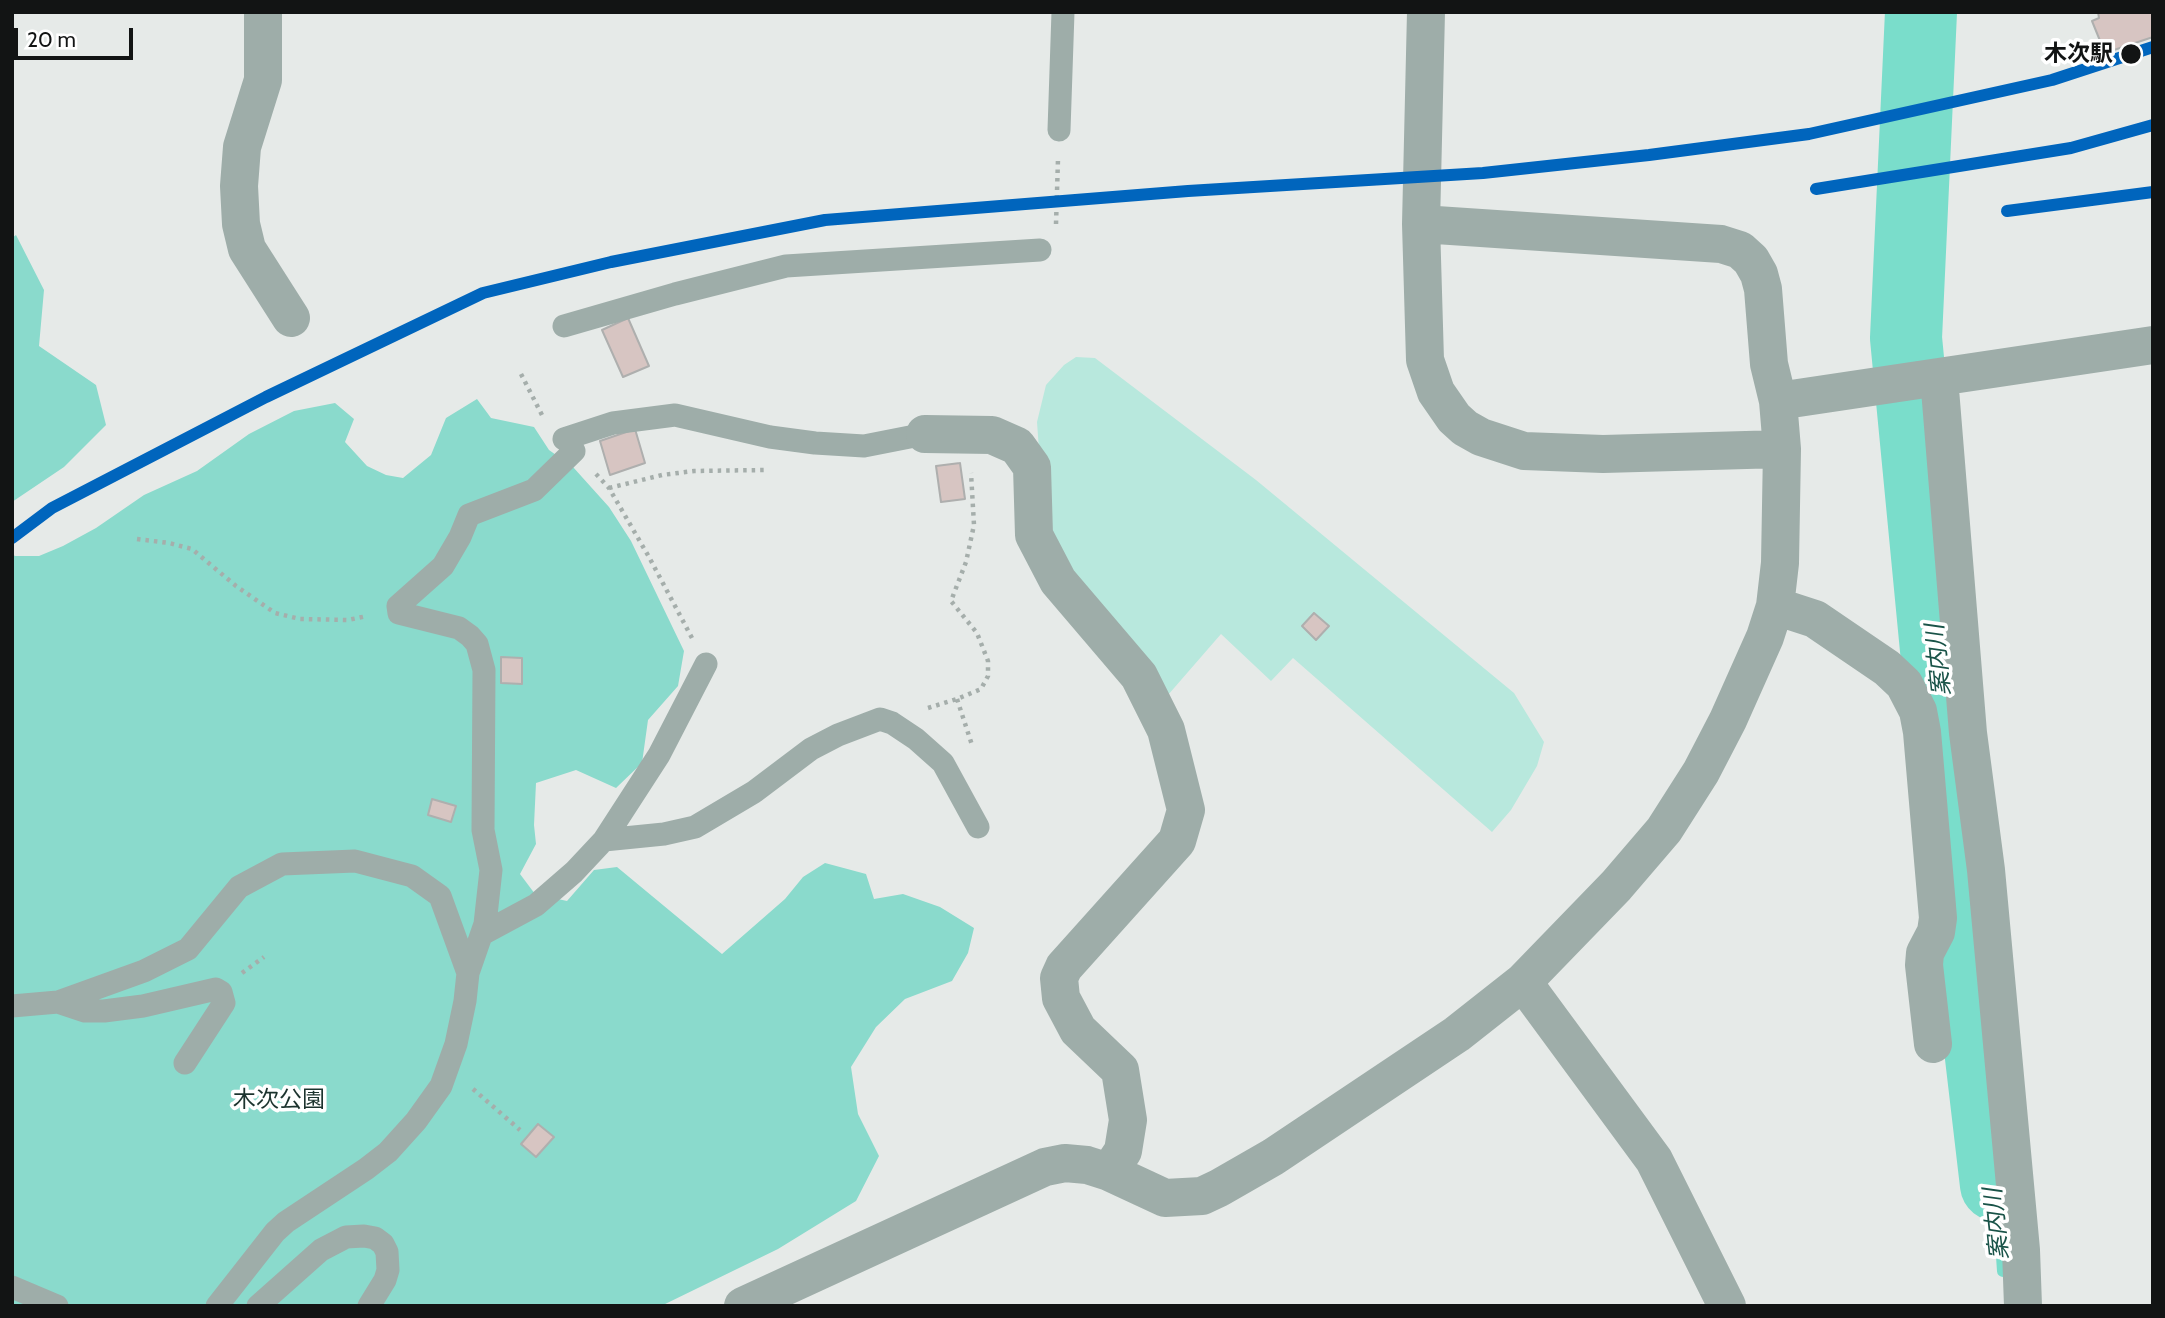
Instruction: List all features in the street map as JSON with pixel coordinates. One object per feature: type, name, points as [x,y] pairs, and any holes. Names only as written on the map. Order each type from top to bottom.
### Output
[{"type":"street","points":[[263,12],[263,80],[242,147],[240,223],[247,249],[291,318]]},
{"type":"street","points":[[1426,12],[1421,224],[1425,360],[1436,391],[1454,418],[1465,428],[1499,444],[1524,451],[1603,454],[1782,449]]},
{"type":"street","points":[[743,1306],[1045,1167],[1065,1163],[1087,1164],[1166,1198],[1202,1196],[1273,1157],[1457,1034],[1523,982],[1616,886],[1664,830],[1701,772],[1728,720],[1765,637],[1775,606],[1780,564],[1782,449],[1778,401],[1769,363],[1763,289],[1751,260],[1740,250],[1721,244],[1421,224]]},
{"type":"street","points":[[1778,401],[2153,345]]},
{"type":"street","points":[[1933,1044],[1924,965],[1938,918],[1946,732],[1936,377]]},
{"type":"street","points":[[925,434],[992,435],[1017,446],[1032,467],[1034,535],[1058,581],[1139,676],[1166,730],[1186,810],[1177,841],[1064,967],[1059,978],[1061,998],[1078,1030],[1120,1070],[1128,1120],[1123,1151],[1109,1172]]},
{"type":"street","points":[[1775,606],[1815,619],[1888,668],[1904,684],[1913,699],[1946,732],[1986,870],[2024,1306]]},
{"type":"street","points":[[1523,982],[1654,1160],[1727,1306]]},
{"type":"lane","points":[[1059,130],[1063,12]]},
{"type":"lane","points":[[564,326],[786,266],[1040,250]]},
{"type":"lane","points":[[217,1306],[255,1254],[286,1222],[366,1170],[388,1152],[430,1102],[449,1066],[465,1001],[468,974],[482,934],[491,870],[484,830],[484,670],[481,654],[470,636],[459,628],[399,613],[398,606],[443,566],[469,515],[534,490],[570,445],[613,423],[675,415],[770,437],[864,446],[925,434]]},
{"type":"lane","points":[[482,934],[536,905],[604,840],[659,755],[706,664]]},
{"type":"lane","points":[[604,840],[664,834],[695,827],[754,792],[811,749],[880,719],[892,723],[916,739],[943,763],[978,827]]},
{"type":"lane","points":[[12,1006],[58,1002],[144,971],[188,949],[239,887],[282,864],[355,861],[412,876],[440,896],[468,974]]},
{"type":"lane","points":[[58,1002],[85,1011],[104,1011],[144,1006],[216,989],[221,992],[224,1003],[185,1063]]},
{"type":"lane","points":[[258,1306],[321,1250],[346,1237],[365,1236],[375,1238],[383,1244],[387,1252],[388,1270],[385,1280],[369,1306]]},
{"type":"lane","points":[[12,1287],[57,1306]]},
{"type":"path","points":[[1056,229],[1057,178]]},
{"type":"path","points":[[521,374],[545,421],[609,488],[706,664]]},
{"type":"path","points":[[880,719],[957,699],[981,688],[988,676],[988,662],[977,633],[951,601],[966,562],[974,525],[968,434]]},
{"type":"path","points":[[137,539],[169,542],[192,549],[236,586],[275,613],[300,620],[336,620],[399,613]]},
{"type":"path","points":[[449,1066],[520,1130]]},
{"type":"green space","points":[[16,235],[44,290],[39,346],[96,385],[106,425],[64,467],[12,502],[12,238]]},
{"type":"green space","points":[[1076,357],[1095,358],[1256,480],[1514,693],[1544,742],[1537,766],[1511,810],[1492,832],[1293,658],[1271,681],[1221,634],[1168,695],[1045,534],[1037,422],[1046,385],[1064,365]]},
{"type":"green space","name":"木次公園","points":[[477,399],[491,418],[534,427],[549,450],[573,467],[609,507],[631,541],[684,651],[678,686],[648,720],[642,763],[616,788],[576,770],[536,783],[536,844],[520,874],[535,894],[567,901],[594,870],[617,867],[722,954],[785,899],[803,877],[825,863],[866,874],[874,899],[903,894],[940,907],[974,928],[968,953],[952,981],[905,999],[876,1027],[851,1067],[858,1114],[879,1156],[856,1201],[778,1249],[661,1306],[12,1306],[12,554],[39,556],[63,546],[96,528],[144,495],[197,471],[249,434],[294,411],[335,403],[354,419],[345,442],[367,466],[386,475],[403,478],[431,455],[446,418]]},
{"type":"building","name":"木次駅","points":[[2098,12],[2153,12],[2153,37],[2105,53],[2092,21],[2099,18]]},
{"type":"building","points":[[628,318],[649,366],[623,377],[602,330]]},
{"type":"building","points":[[635,429],[645,463],[610,475],[600,441]]},
{"type":"building","points":[[960,463],[965,499],[941,502],[936,466]]},
{"type":"building","points":[[1314,613],[1329,626],[1316,640],[1302,626]]},
{"type":"building","points":[[501,657],[522,658],[522,684],[501,683]]},
{"type":"building","points":[[432,799],[456,806],[451,822],[428,815]]},
{"type":"building","points":[[538,1124],[554,1137],[536,1157],[521,1144]]},
{"type":"waterway","name":"案内川","points":[[1921,12],[1906,338],[1949,785],[1996,1185]]},
{"type":"waterway","name":"案内川","points":[[2000,1226],[2003,1271]]},
{"type":"transit line","points":[[12,538],[52,508],[266,397],[483,293],[611,262],[825,220],[1188,191],[1483,173],[1809,134],[2052,80],[2153,47]]},
{"type":"transit line","points":[[1816,189],[2071,148],[2153,125]]},
{"type":"transit line","points":[[2007,211],[2153,192]]},
{"type":"place","name":"木次駅","points":[[2131,54]]}]
